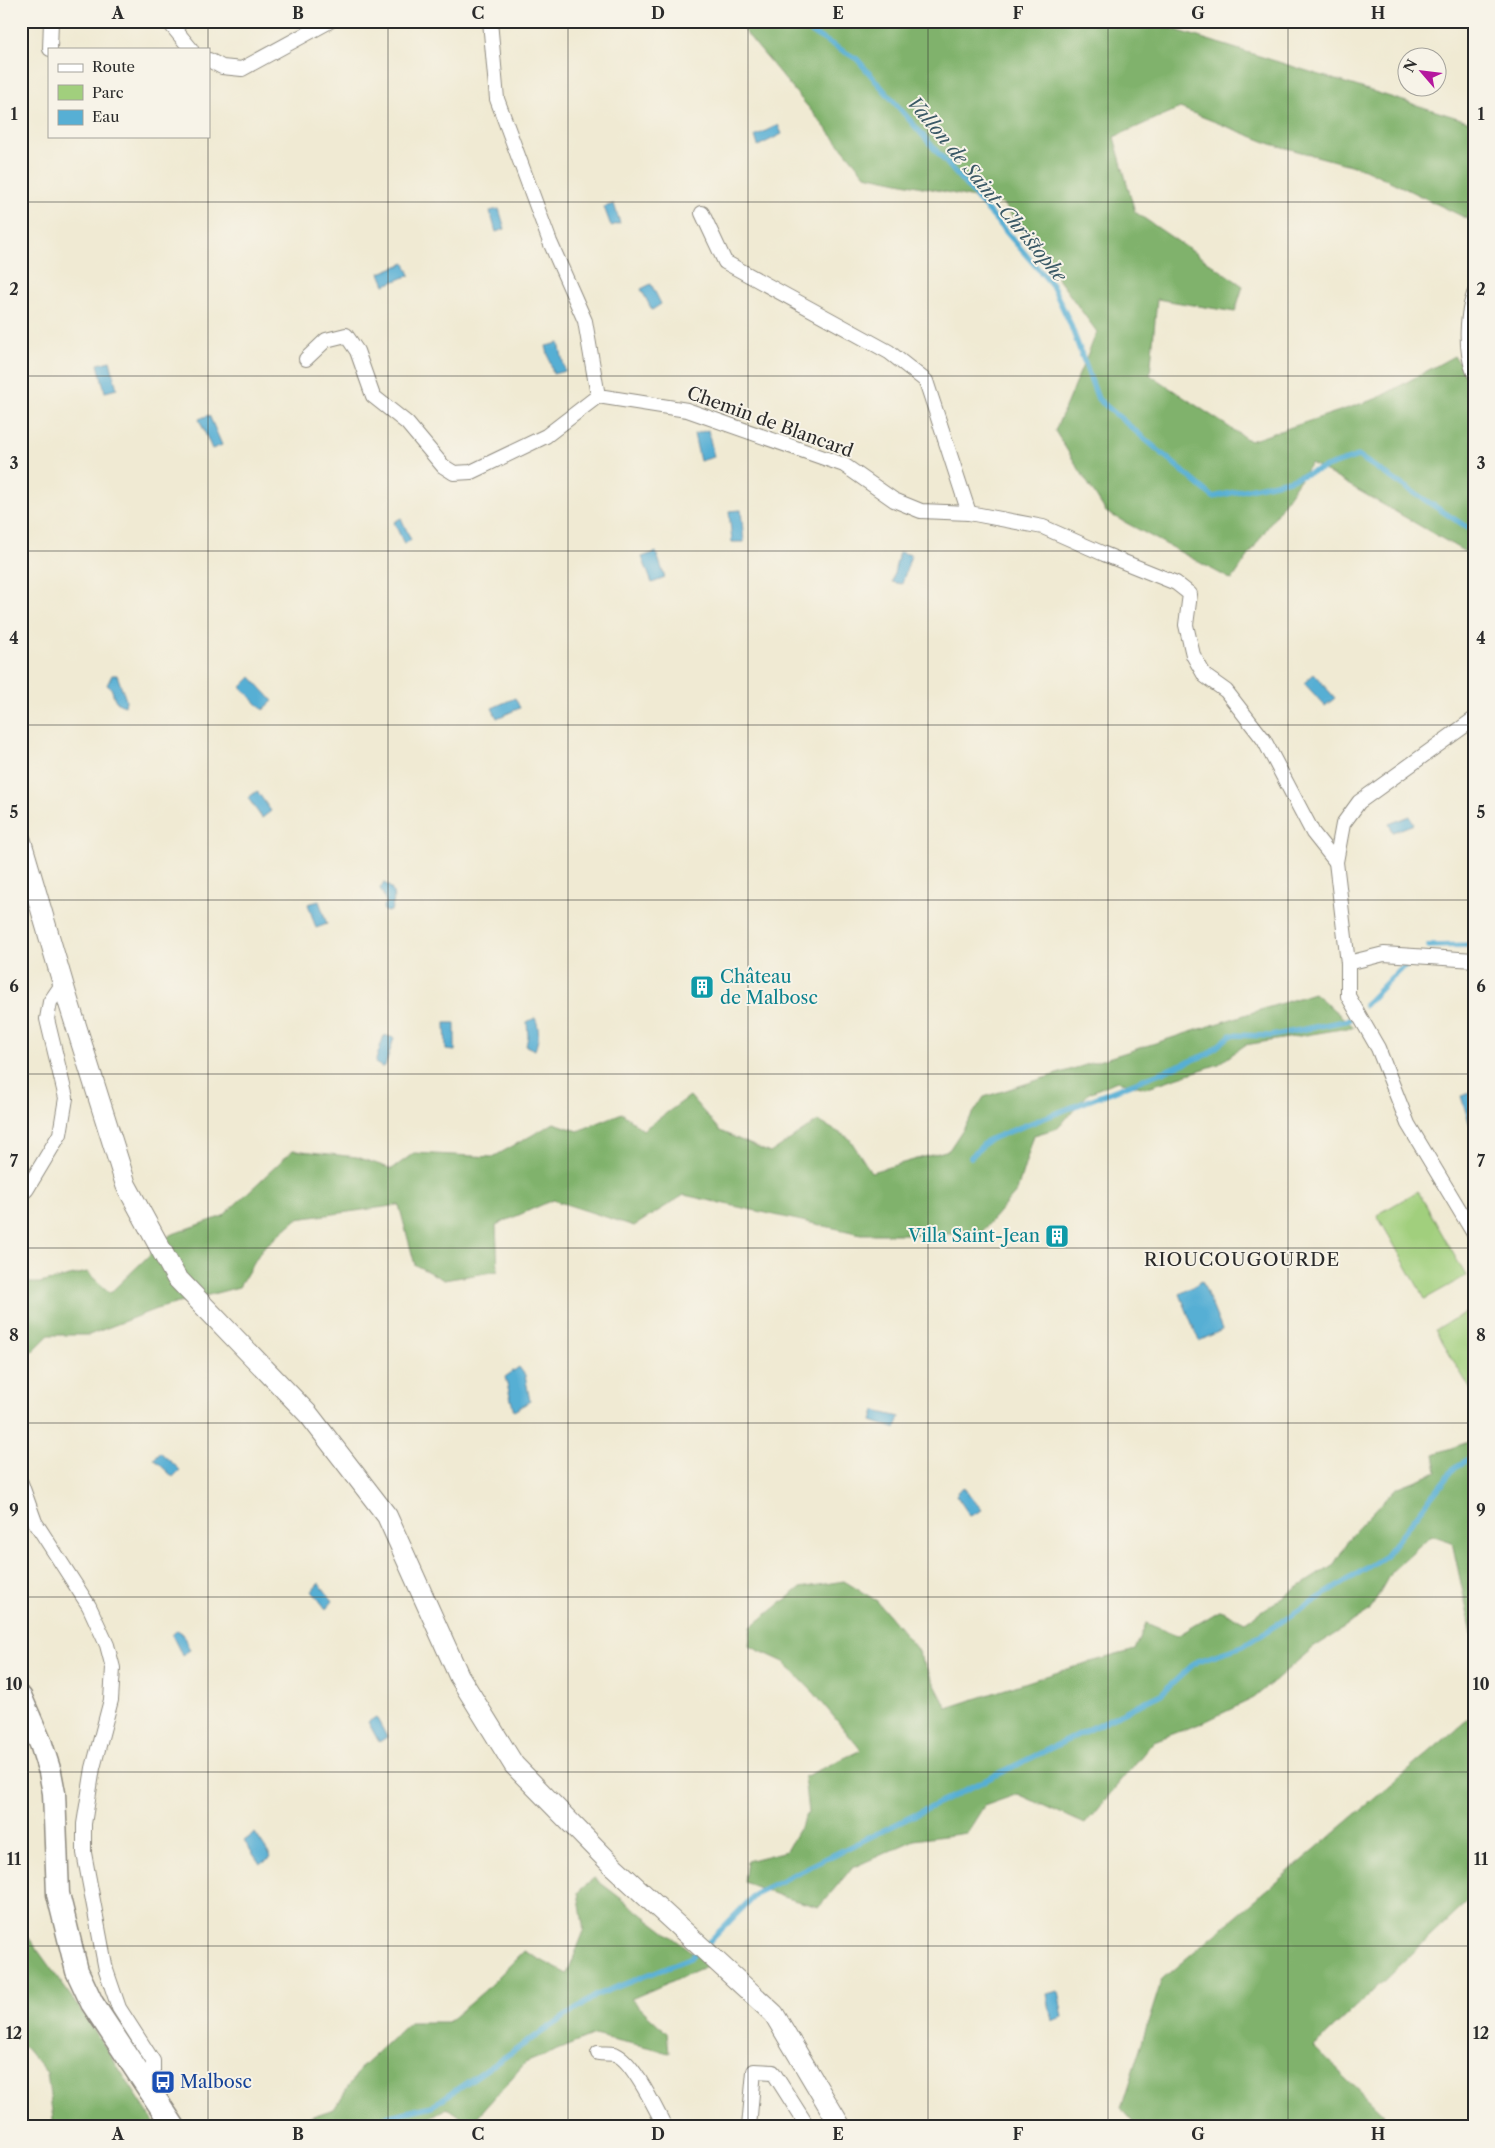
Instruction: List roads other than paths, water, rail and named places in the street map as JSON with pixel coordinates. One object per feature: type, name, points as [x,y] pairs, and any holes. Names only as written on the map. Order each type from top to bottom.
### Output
[{"type":"main road","points":[[21,841],[62,983],[126,1185],[176,1277],[309,1415],[387,1516],[459,1676],[514,1766],[614,1866],[774,2014],[841,2127]]},
{"type":"main road","points":[[21,1698],[42,1744],[50,1772],[54,1793],[58,1894],[77,1971],[92,2003],[174,2127]]},
{"type":"street","points":[[50,48],[51,21]]},
{"type":"street","points":[[168,21],[190,48]]},
{"type":"street","points":[[210,61],[222,67],[242,69],[330,21]]},
{"type":"street","points":[[306,359],[326,340],[346,335],[357,351],[373,396],[407,423],[443,466],[454,473],[471,472],[546,436],[598,396],[585,321],[550,242],[497,99],[490,21]]},
{"type":"street","points":[[702,213],[725,262],[889,352],[926,381],[969,513]]},
{"type":"street","points":[[1474,294],[1468,331],[1470,362],[1474,373]]},
{"type":"street","name":"Chemin de Blancard","points":[[598,396],[687,410],[844,465],[894,500],[920,511],[969,513],[1043,527],[1176,583],[1190,594],[1186,625],[1193,655],[1205,676],[1226,692],[1264,740],[1313,833],[1336,862]]},
{"type":"street","points":[[1474,719],[1359,802],[1343,824],[1336,862],[1348,963],[1348,996],[1378,1048],[1408,1124],[1474,1234]]},
{"type":"street","points":[[1348,963],[1384,954],[1474,960]]},
{"type":"street","points":[[21,1195],[28,1189],[60,1134],[66,1098],[48,1019],[50,1002],[62,983]]},
{"type":"street","points":[[21,1483],[35,1522],[88,1606],[107,1645],[113,1668],[111,1700],[94,1768],[84,1824],[84,1853],[106,1970],[119,2008],[153,2061],[153,2070],[140,2077]]},
{"type":"street","points":[[598,2053],[615,2054],[630,2067],[648,2093],[665,2127]]},
{"type":"street","points":[[749,2127],[754,2071],[773,2072],[808,2127]]},
{"type":"water","points":[[778,125],[782,134],[758,146],[755,136]]},
{"type":"water","points":[[614,204],[620,223],[611,226],[604,207]]},
{"type":"water","points":[[499,209],[505,229],[496,232],[490,211]]},
{"type":"water","points":[[405,263],[410,275],[385,285],[380,273]]},
{"type":"water","points":[[651,284],[661,304],[652,310],[641,289]]},
{"type":"water","points":[[559,343],[565,371],[553,374],[546,346]]},
{"type":"water","points":[[110,361],[117,389],[105,392],[98,364]]},
{"type":"water","points":[[209,415],[222,445],[212,449],[199,419]]},
{"type":"water","points":[[708,430],[714,457],[700,461],[694,434]]},
{"type":"water","points":[[741,510],[744,542],[732,542],[729,511]]},
{"type":"water","points":[[401,518],[411,540],[404,544],[394,522]]},
{"type":"water","points":[[656,552],[665,578],[652,583],[642,557]]},
{"type":"water","points":[[899,552],[911,555],[902,584],[892,582]]},
{"type":"water","points":[[1314,674],[1335,698],[1325,706],[1304,683]]},
{"type":"water","points":[[112,675],[117,675],[126,700],[125,706],[116,701],[111,688],[107,685]]},
{"type":"water","points":[[251,677],[273,701],[263,710],[241,687]]},
{"type":"water","points":[[515,698],[520,708],[497,718],[492,708]]},
{"type":"water","points":[[257,791],[271,811],[262,818],[248,798]]},
{"type":"water","points":[[1410,816],[1414,824],[1393,832],[1389,824]]},
{"type":"water","points":[[384,883],[391,888],[394,895],[391,911],[386,912],[383,909],[386,902],[380,888]]},
{"type":"water","points":[[319,901],[327,924],[316,928],[308,904]]},
{"type":"water","points":[[535,1018],[538,1034],[535,1050],[526,1046],[528,1036],[527,1022]]},
{"type":"water","points":[[445,1023],[455,1023],[455,1051],[446,1050]]},
{"type":"water","points":[[384,1035],[394,1038],[385,1066],[382,1067],[375,1063]]},
{"type":"water","points":[[1473,1092],[1474,1124],[1470,1125],[1461,1096]]},
{"type":"water","points":[[1202,1281],[1222,1330],[1199,1341],[1180,1294]]},
{"type":"water","points":[[519,1367],[525,1375],[530,1401],[514,1411],[505,1377]]},
{"type":"water","points":[[875,1411],[900,1417],[896,1429],[872,1421]]},
{"type":"water","points":[[160,1452],[180,1470],[173,1477],[154,1459]]},
{"type":"water","points":[[963,1487],[982,1510],[970,1516],[956,1495]]},
{"type":"water","points":[[319,1583],[333,1601],[326,1609],[312,1591]]},
{"type":"water","points":[[177,1630],[182,1633],[190,1650],[182,1655],[172,1635]]},
{"type":"water","points":[[376,1717],[387,1737],[379,1742],[368,1722]]},
{"type":"water","points":[[255,1833],[271,1857],[260,1864],[244,1841]]},
{"type":"water","points":[[1058,1991],[1063,2017],[1052,2021],[1047,1994]]},
{"type":"waterway","name":"Vallon de Saint-Christophe","points":[[792,21],[857,59],[1052,285],[1070,323],[1098,399],[1213,497],[1289,480],[1358,456],[1474,532]]},
{"type":"waterway","points":[[1429,946],[1474,945]]},
{"type":"waterway","points":[[1365,1005],[1392,977],[1410,962]]},
{"type":"waterway","points":[[971,1157],[988,1140],[1208,1054],[1231,1035],[1271,1036],[1349,1020]]},
{"type":"waterway","points":[[357,2127],[369,2121],[432,2106],[597,1995],[690,1958],[712,1939],[758,1892],[1161,1694],[1197,1661],[1243,1646],[1384,1557],[1455,1467],[1474,1457]]},
{"type":"place","name":"Château de Malbosc","points":[[702,987]]},
{"type":"place","name":"Villa Saint-Jean","points":[[1057,1236]]},
{"type":"place","name":"Malbosc","points":[[163,2082]]},
{"type":"district","name":"RIOUCOUGOURDE","points":[[1242,1259]]}]
